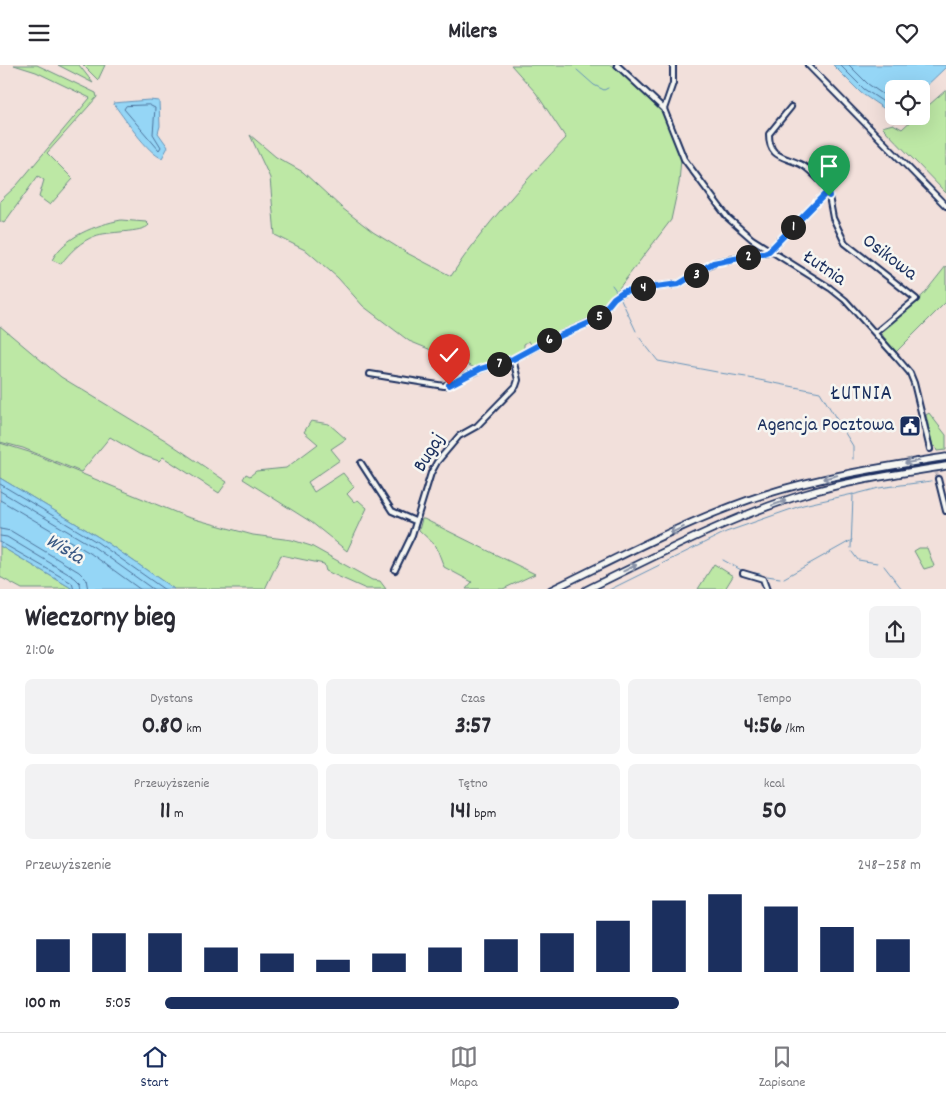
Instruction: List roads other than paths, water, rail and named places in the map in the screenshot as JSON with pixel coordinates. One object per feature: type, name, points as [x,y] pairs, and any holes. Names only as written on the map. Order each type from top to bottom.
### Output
[{"type":"highway","points":[[551,589],[700,519],[761,496],[834,476],[946,457]]},
{"type":"highway","points":[[586,589],[735,519],[783,501],[848,483],[946,465]]},
{"type":"street","name":"Łutnia","points":[[617,65],[664,109],[684,159],[738,229],[769,251],[830,288],[845,301],[910,373],[930,449]]},
{"type":"street","points":[[664,109],[673,83],[673,65]]},
{"type":"street","points":[[808,65],[946,206]]},
{"type":"street","points":[[370,373],[444,386],[480,369],[513,359],[539,345],[596,320],[614,298],[624,291],[679,284],[713,263],[769,251],[828,191],[825,184],[802,164],[784,159],[773,149],[769,134],[791,107]]},
{"type":"street","name":"Osikowa","points":[[828,191],[833,218],[845,243],[916,299],[875,333]]},
{"type":"street","name":"Bugaj","points":[[395,570],[409,542],[431,473],[437,462],[459,435],[477,426],[516,386],[518,380],[513,359]]},
{"type":"street","points":[[362,463],[392,511],[415,521]]},
{"type":"street","points":[[938,479],[946,511]]},
{"type":"street","points":[[743,573],[763,579],[767,589]]},
{"type":"water","points":[[833,65],[946,65],[930,82],[930,80],[885,80],[885,109],[861,93]]},
{"type":"water","points":[[159,101],[160,126],[158,133],[168,147],[162,158],[150,150],[113,103]]},
{"type":"water","name":"Wisła","points":[[0,478],[100,538],[174,589],[73,589],[0,546]]},
{"type":"waterway","points":[[577,70],[594,85],[604,90],[608,88]]},
{"type":"waterway","points":[[612,285],[617,292]]},
{"type":"waterway","points":[[620,297],[636,331]]},
{"type":"waterway","points":[[639,337],[658,361],[717,372]]},
{"type":"waterway","points":[[720,373],[746,377]]},
{"type":"waterway","points":[[749,378],[820,392],[853,446],[853,459]]},
{"type":"waterway","points":[[852,495],[879,488],[931,481]]},
{"type":"waterway","points":[[611,589],[726,532],[803,505],[853,494]]},
{"type":"waterway","points":[[851,548],[853,496]]},
{"type":"waterway","points":[[784,578],[852,540]]},
{"type":"waterway","points":[[852,552],[858,560],[877,563]]},
{"type":"waterway","points":[[723,560],[743,571]]},
{"type":"waterway","points":[[884,566],[902,589]]},
{"type":"waterway","points":[[748,572],[761,574]]},
{"type":"waterway","points":[[767,576],[780,578]]},
{"type":"tunnel","points":[[930,449],[938,479]]},
{"type":"place","name":"Agencja Pocztowa","points":[[910,426]]},
{"type":"district","name":"ŁUTNIA","points":[[862,395]]}]
